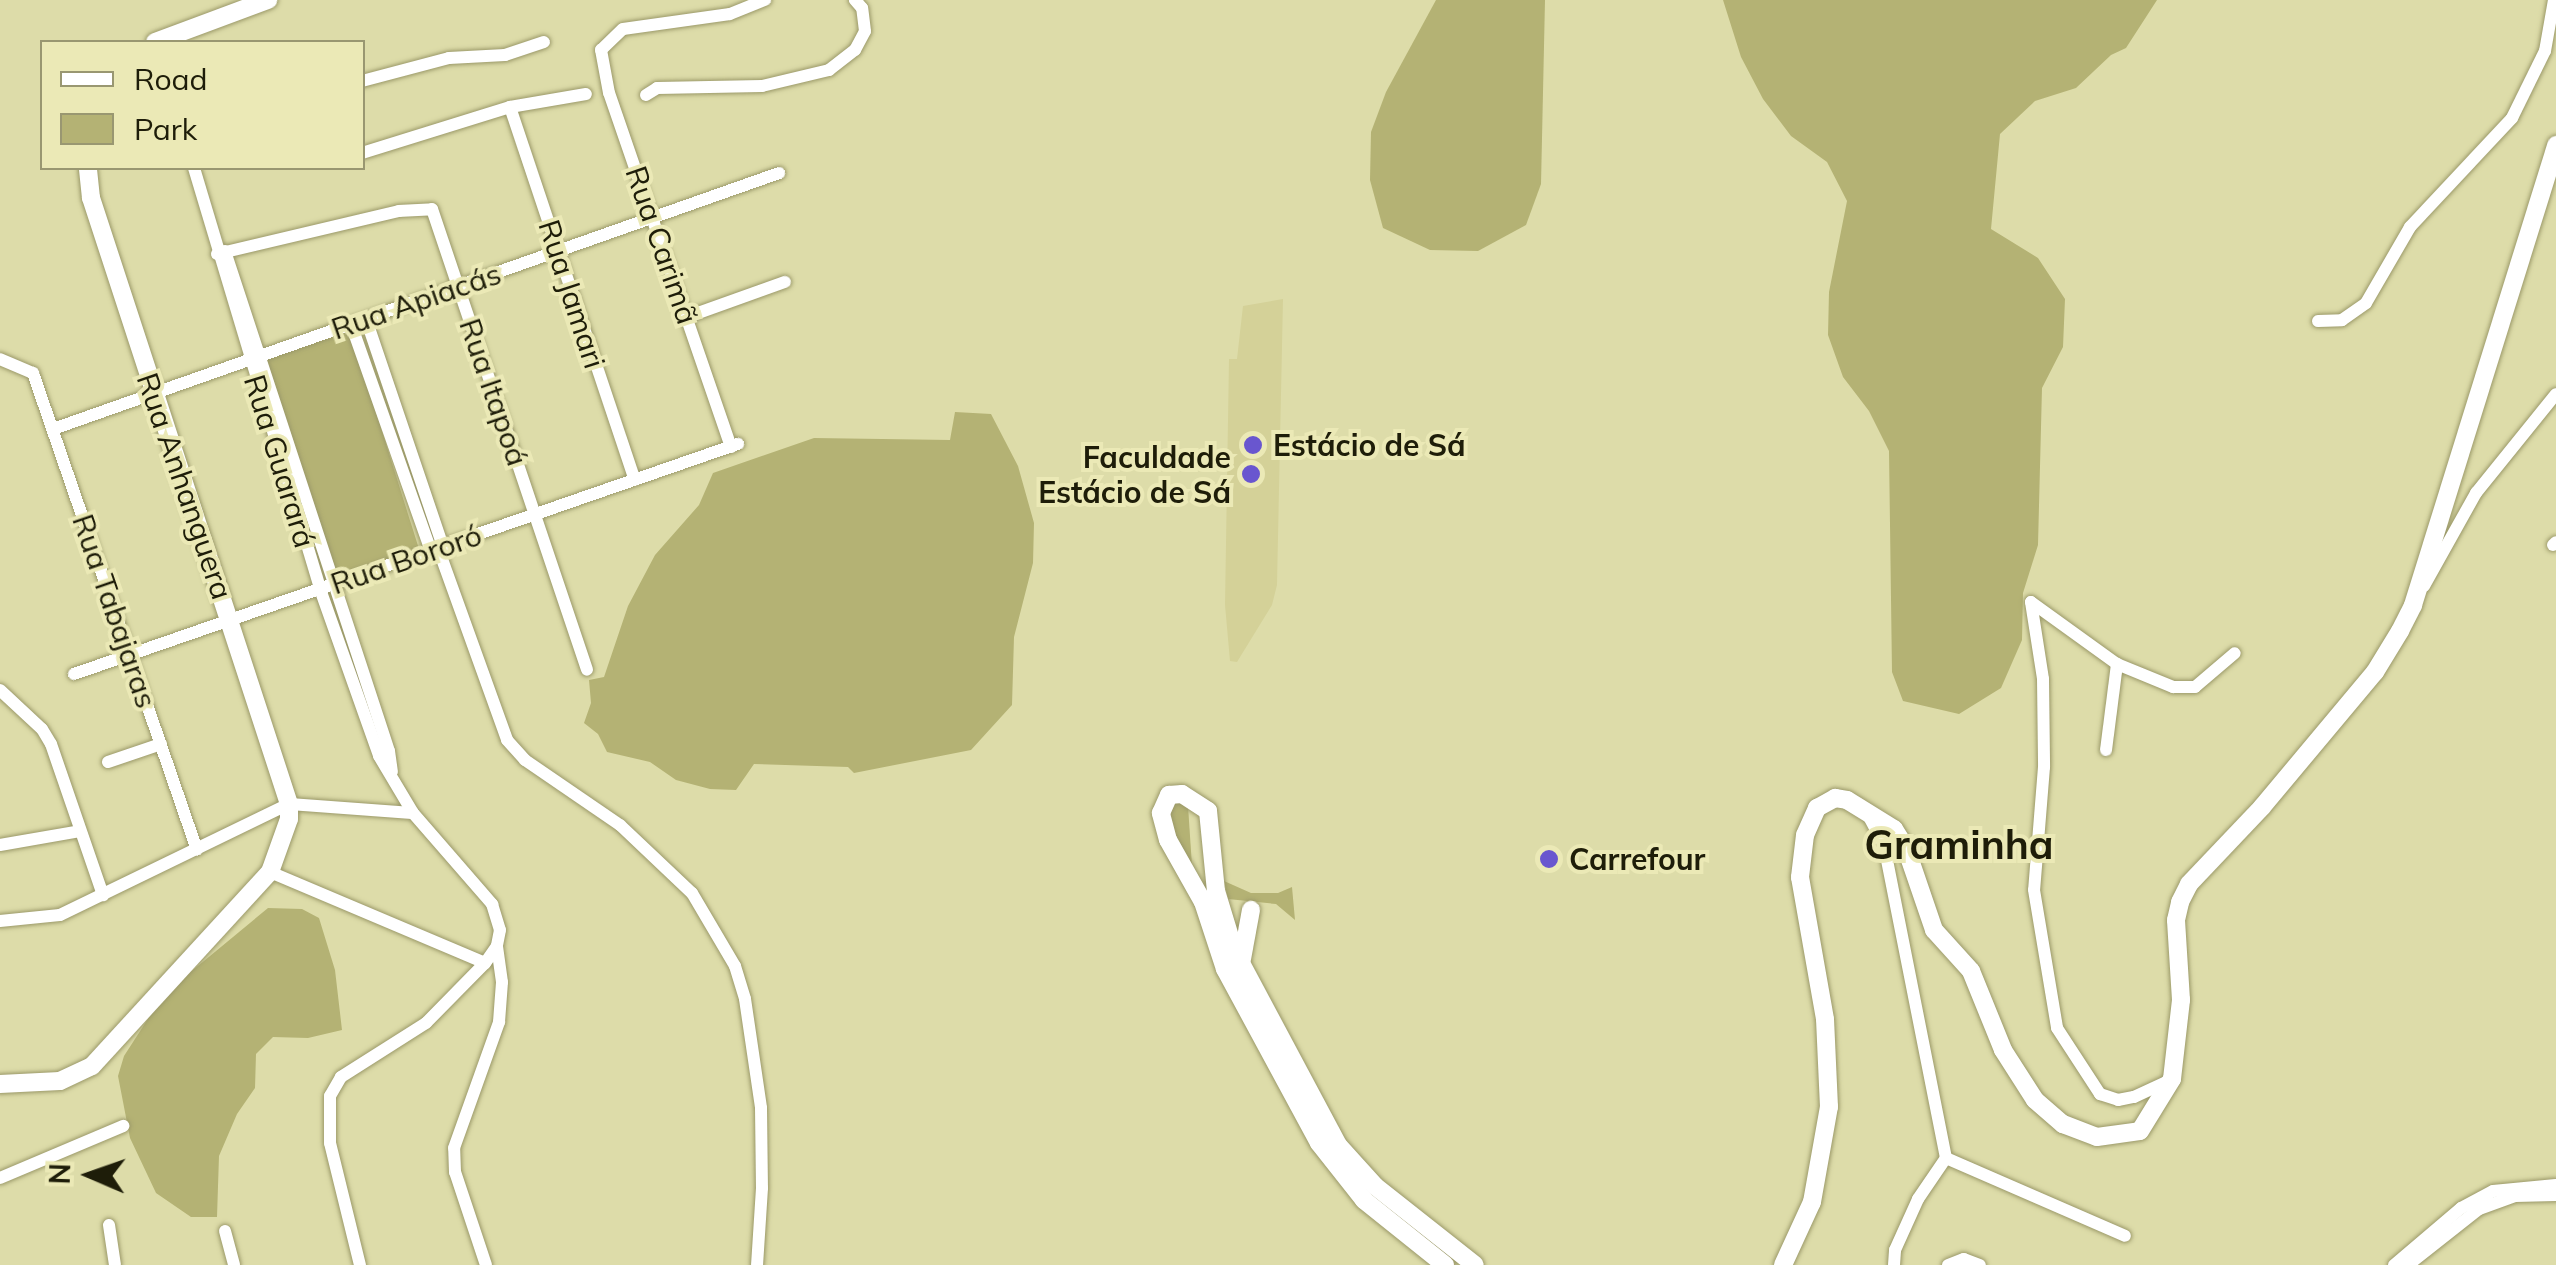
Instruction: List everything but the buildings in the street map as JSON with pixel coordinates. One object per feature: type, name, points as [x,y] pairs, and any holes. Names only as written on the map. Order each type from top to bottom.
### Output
[{"type":"street","points":[[160,40],[268,0]]},
{"type":"street","name":"Rua Carimã","points":[[735,445],[609,92],[604,43],[624,29],[730,14],[765,0]]},
{"type":"street","points":[[646,96],[658,88],[762,86],[829,70],[855,50],[864,31],[862,8],[855,0]]},
{"type":"street","points":[[2318,321],[2342,320],[2366,304],[2410,228],[2512,118],[2545,52],[2554,0]]},
{"type":"street","points":[[365,80],[450,58],[505,55],[544,42]]},
{"type":"street","points":[[365,152],[510,107],[586,94]]},
{"type":"street","name":"Rua Jamari","points":[[510,107],[635,480]]},
{"type":"street","points":[[2413,605],[2556,145]]},
{"type":"street","name":"Rua Anhanguera","points":[[88,170],[91,198],[152,394],[289,804]]},
{"type":"street","name":"Rua Guarará","points":[[194,173],[326,587],[367,705],[389,751],[392,778],[413,813],[492,904],[500,930],[499,1022],[454,1148],[455,1172],[486,1265]]},
{"type":"street","name":"Rua Apiacás","points":[[53,429],[779,173]]},
{"type":"street","name":"Rua Itapoá","points":[[220,249],[432,209],[586,670]]},
{"type":"street","points":[[687,317],[785,282]]},
{"type":"street","points":[[366,318],[438,552]]},
{"type":"street","points":[[351,324],[507,740],[526,760],[620,826],[679,881],[713,926],[735,966],[745,998],[761,1108],[757,1265]]},
{"type":"street","name":"Rua Tabajaras","points":[[2,357],[34,372],[196,850]]},
{"type":"street","points":[[1783,1265],[1812,1202],[1829,1107],[1825,1020],[1800,877],[1806,835],[1816,808],[1835,798],[1863,807],[1894,829],[1906,848],[1934,930],[1971,971],[2002,1050],[2035,1100],[2063,1124],[2097,1137],[2127,1135],[2151,1118],[2172,1079],[2181,1000],[2176,920],[2189,884],[2262,807],[2375,672],[2476,493],[2556,394]]},
{"type":"street","name":"Rua Bororó","points":[[74,674],[438,552],[735,445]]},
{"type":"street","points":[[2172,1079],[2118,1100],[2100,1094],[2057,1028],[2034,890],[2044,767],[2043,697],[2030,602],[2117,664],[2172,687],[2188,688],[2214,674],[2235,653]]},
{"type":"street","points":[[2106,750],[2117,664]]},
{"type":"street","points":[[0,690],[42,729],[51,744],[103,895]]},
{"type":"street","points":[[108,762],[160,744]]},
{"type":"street","points":[[1445,1265],[1364,1200],[1338,1172],[1225,969],[1211,903],[1208,810],[1175,793],[1164,801],[1162,820],[1168,840],[1211,903],[1338,1145],[1375,1186],[1475,1265]]},
{"type":"street","points":[[0,921],[60,915],[289,804],[413,813]]},
{"type":"street","points":[[0,1084],[60,1081],[92,1066],[270,872],[286,834],[289,804]]},
{"type":"street","points":[[1863,807],[1884,845],[1946,1158],[1918,1198],[1895,1250],[1894,1265]]},
{"type":"street","points":[[0,846],[80,831]]},
{"type":"street","points":[[270,872],[485,964]]},
{"type":"street","points":[[1249,978],[1241,949],[1251,910]]},
{"type":"street","points":[[360,1265],[330,1142],[330,1096],[341,1077],[426,1023],[485,964],[497,946]]},
{"type":"street","points":[[0,1178],[123,1126]]},
{"type":"street","points":[[1946,1158],[2126,1236]]},
{"type":"street","points":[[2394,1265],[2461,1208],[2493,1191],[2528,1184],[2556,1185]]},
{"type":"street","points":[[2408,1265],[2479,1210],[2515,1196],[2556,1195]]},
{"type":"street","points":[[109,1224],[115,1265]]},
{"type":"street","points":[[225,1231],[234,1265]]},
{"type":"street","points":[[1948,1265],[1964,1259],[1980,1265]]},
{"type":"shaded area","name":"Estácio de Sá","points":[[1283,299],[1277,585],[1272,605],[1237,662],[1230,661],[1225,605],[1229,359],[1237,359],[1243,306]]},
{"type":"green space","points":[[1436,0],[1545,0],[1541,184],[1526,225],[1478,251],[1430,250],[1383,228],[1370,180],[1371,132],[1386,92]]},
{"type":"green space","points":[[1723,0],[2157,0],[2126,48],[2111,55],[2076,88],[2035,101],[2000,134],[1991,229],[2038,258],[2065,299],[2063,347],[2042,388],[2038,545],[2023,593],[2022,640],[2001,688],[1959,714],[1903,701],[1892,672],[1889,451],[1869,411],[1843,377],[1828,335],[1829,292],[1847,201],[1827,162],[1791,136],[1763,99],[1741,57]]},
{"type":"green space","points":[[350,329],[419,549],[336,583],[263,357]]},
{"type":"green space","points":[[955,412],[991,414],[1018,466],[1034,523],[1033,563],[1014,637],[1012,705],[971,750],[854,773],[848,767],[754,764],[736,790],[710,789],[676,780],[650,762],[607,752],[598,734],[584,723],[591,703],[589,680],[604,677],[628,606],[655,555],[699,505],[713,473],[814,438],[950,440]]},
{"type":"green space","points":[[1175,800],[1188,806],[1192,866],[1168,820]]},
{"type":"green space","points":[[1224,881],[1251,893],[1278,893],[1292,887],[1295,920],[1276,904],[1228,899]]},
{"type":"green space","points":[[268,908],[302,909],[319,918],[335,970],[342,1030],[308,1038],[273,1037],[256,1054],[255,1088],[237,1114],[219,1156],[217,1217],[191,1217],[156,1193],[130,1138],[118,1076],[124,1056],[164,994]]},
{"type":"place","name":"Estácio de Sá","points":[[1253,445]]},
{"type":"place","name":"Faculdade Estácio de Sá","points":[[1251,474]]},
{"type":"place","name":"Carrefour","points":[[1549,859]]},
{"type":"district","name":"Graminha","points":[[1959,844]]}]
